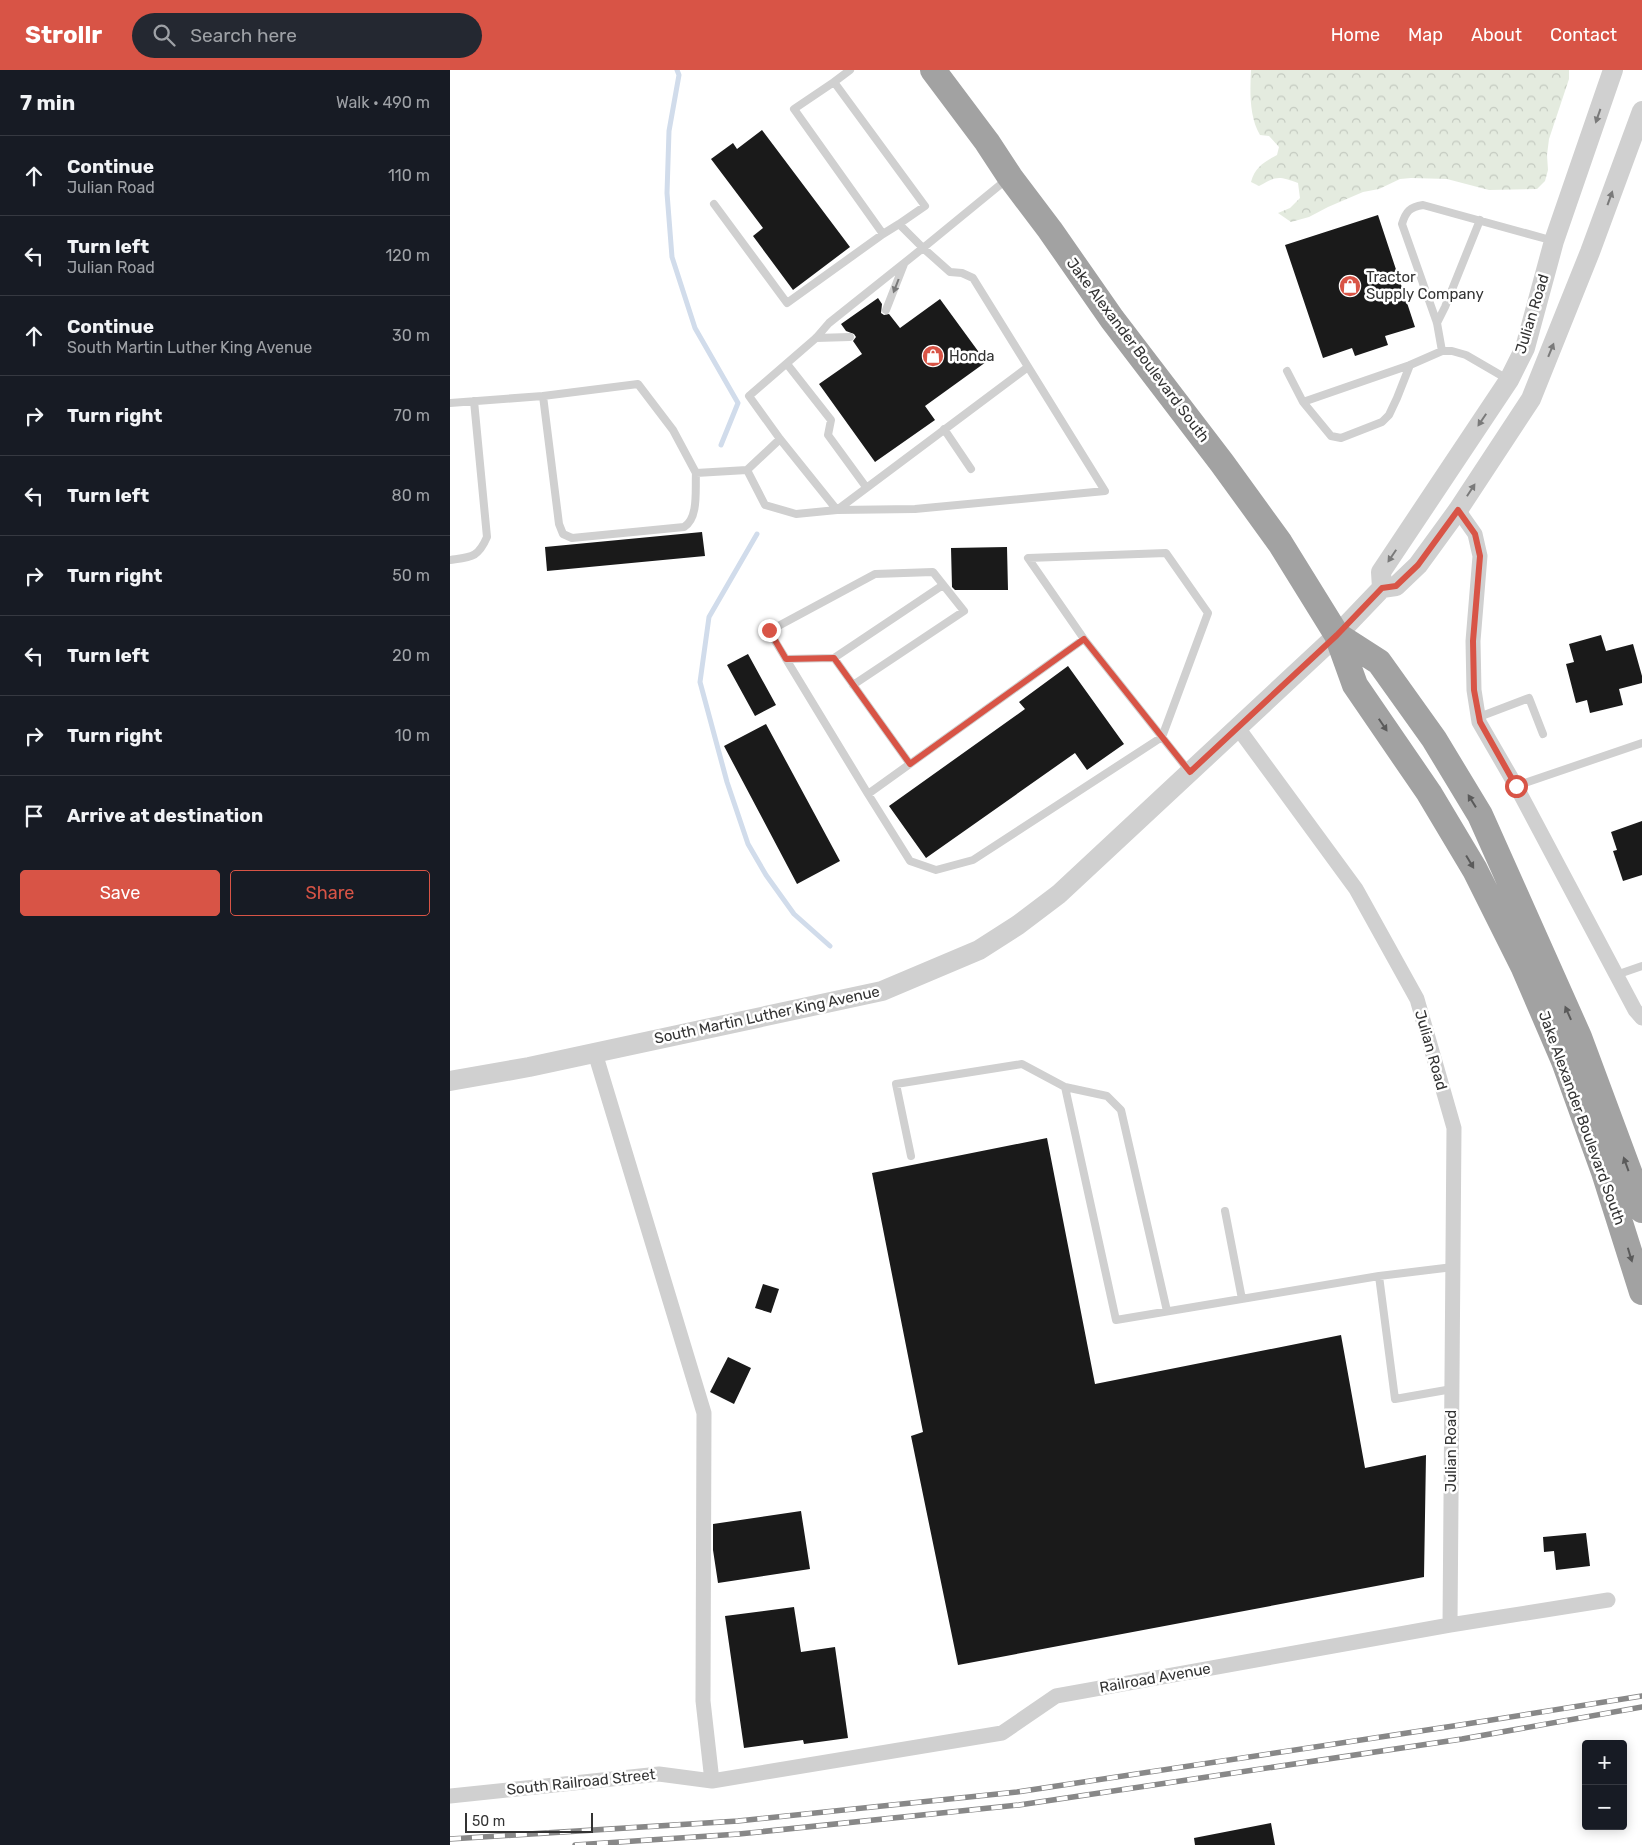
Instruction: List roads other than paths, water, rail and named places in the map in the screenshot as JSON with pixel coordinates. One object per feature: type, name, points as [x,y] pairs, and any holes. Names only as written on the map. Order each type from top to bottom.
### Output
[{"type":"highway","name":"Jake Alexander Boulevard South","points":[[933,70],[987,142],[1112,319],[1222,462],[1280,543],[1337,635],[1356,685],[1434,802],[1475,870],[1524,968],[1574,1089],[1604,1172],[1642,1292]]},
{"type":"highway","name":"Jake Alexander Boulevard South","points":[[1337,635],[1379,662],[1434,739],[1480,815],[1579,1037],[1642,1210]]},
{"type":"street","name":"Julian Road","points":[[1382,588],[1381,572],[1509,380],[1525,348],[1554,241],[1613,70]]},
{"type":"street","name":"Julian Road","points":[[1450,1625],[1454,1128],[1417,999],[1356,889],[1238,728],[1337,635],[1382,588],[1396,586],[1418,565],[1458,510],[1531,399],[1590,252],[1642,111]]},
{"type":"street","points":[[1458,510],[1475,534],[1480,556],[1473,641],[1474,690],[1480,722],[1516,786],[1634,1010],[1642,1018]]},
{"type":"street","name":"South Martin Luther King Avenue","points":[[450,1081],[595,1053],[882,991],[978,950],[1018,925],[1059,894],[1238,728]]},
{"type":"street","points":[[595,1053],[704,1413],[703,1701],[712,1780]]},
{"type":"street","name":"Railroad Avenue","points":[[712,1780],[1002,1733],[1056,1696],[1450,1625],[1608,1600]]},
{"type":"street","name":"South Railroad Street","points":[[450,1796],[659,1774],[712,1780]]},
{"type":"lane","points":[[850,70],[794,109],[883,234]]},
{"type":"lane","points":[[714,204],[787,303],[925,206],[834,82]]},
{"type":"lane","points":[[836,510],[749,396],[816,338],[829,323],[1010,177]]},
{"type":"lane","points":[[1442,351],[1437,323],[1402,224],[1411,207],[1423,205],[1554,241]]},
{"type":"lane","points":[[1437,323],[1480,220]]},
{"type":"lane","points":[[747,470],[765,505],[796,514],[836,510],[915,509],[1105,491],[973,278],[962,272],[950,272],[922,248],[899,224]]},
{"type":"lane","points":[[886,310],[905,262]]},
{"type":"lane","points":[[816,338],[850,337]]},
{"type":"lane","points":[[1303,402],[1410,365],[1442,351],[1452,351],[1466,355],[1509,380]]},
{"type":"lane","points":[[787,364],[831,420],[828,435],[866,487]]},
{"type":"lane","points":[[1287,371],[1303,402],[1331,436],[1341,438],[1382,422],[1397,398],[1410,365]]},
{"type":"lane","points":[[836,510],[1028,367]]},
{"type":"lane","points":[[450,403],[543,396],[638,384],[673,430],[696,473],[693,516],[690,523],[684,527],[572,538],[563,534],[559,524],[543,396]]},
{"type":"lane","points":[[450,560],[468,557],[482,550],[487,537],[474,401]]},
{"type":"lane","points":[[944,429],[971,469]]},
{"type":"lane","points":[[696,473],[747,470],[780,439]]},
{"type":"lane","points":[[853,685],[964,611],[933,572],[875,574],[769,630],[910,861],[936,870],[973,860],[1162,737],[1208,613],[1166,553],[1028,558],[1084,639],[1162,737],[1190,772]]},
{"type":"lane","points":[[786,659],[834,658],[943,585]]},
{"type":"lane","points":[[868,794],[1084,639]]},
{"type":"lane","points":[[834,658],[910,764]]},
{"type":"lane","points":[[1479,717],[1529,698],[1543,734]]},
{"type":"lane","points":[[1516,786],[1642,743]]},
{"type":"lane","points":[[1616,975],[1642,966]]},
{"type":"lane","points":[[911,1156],[896,1084],[1022,1064],[1065,1087],[1107,1096],[1121,1110],[1167,1311]]},
{"type":"lane","points":[[1065,1087],[1116,1320],[1380,1276],[1453,1267]]},
{"type":"lane","points":[[1225,1211],[1242,1299]]},
{"type":"lane","points":[[1380,1276],[1395,1398],[1452,1389]]},
{"type":"waterway","points":[[677,70],[679,75],[669,131],[667,193],[672,257],[695,328],[738,403],[721,445]]},
{"type":"waterway","points":[[757,534],[709,617],[700,682],[727,782],[748,844],[766,875],[794,914],[830,946]]},
{"type":"railway","points":[[450,1839],[738,1821],[1017,1792],[1642,1696]]},
{"type":"railway","points":[[575,1845],[739,1834],[1019,1805],[1462,1739],[1642,1707]]},
{"type":"place","name":"Tractor Supply Company","points":[[1350,286]]},
{"type":"place","name":"Honda","points":[[933,356]]}]
